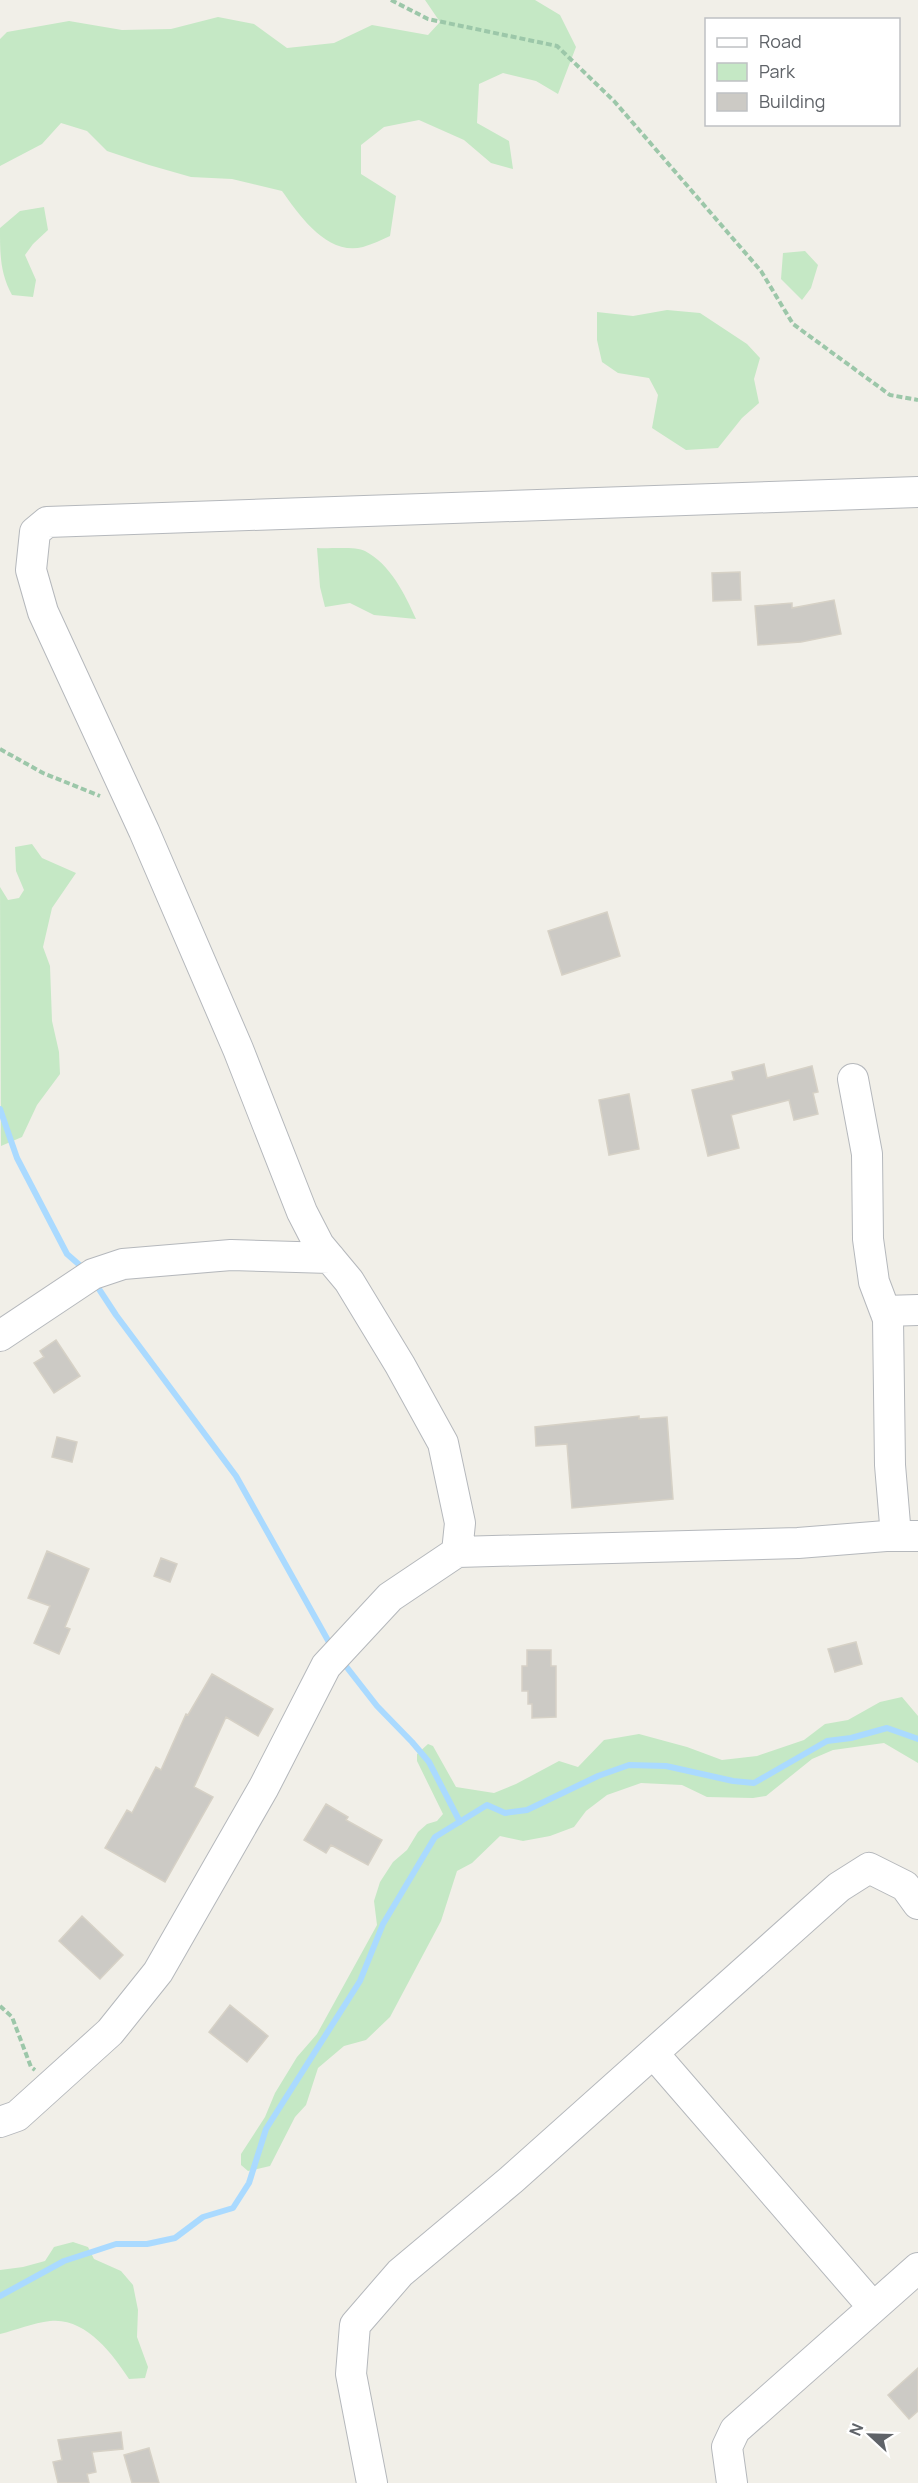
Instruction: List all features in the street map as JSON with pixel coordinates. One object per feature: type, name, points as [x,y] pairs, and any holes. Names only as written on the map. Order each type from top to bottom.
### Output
[{"type":"street","points":[[457,1552],[460,1522],[443,1443],[400,1365],[349,1281],[319,1245],[302,1212],[238,1049],[134,809],[43,612],[31,570],[35,532],[47,522],[918,492]]},
{"type":"street","points":[[0,2122],[17,2116],[110,2032],[158,1972],[264,1787],[326,1666],[354,1633],[390,1597],[457,1552],[798,1543],[907,1536],[890,1465],[888,1319],[874,1282],[868,1239],[867,1154],[853,1079]]},
{"type":"street","points":[[0,1336],[93,1274],[123,1264],[231,1255],[330,1258]]},
{"type":"street","points":[[885,1311],[918,1310]]},
{"type":"street","points":[[372,2483],[351,2374],[355,2325],[400,2272],[511,2180],[839,1887],[869,1868],[905,1886],[918,1904]]},
{"type":"street","points":[[653,2053],[873,2307]]},
{"type":"street","points":[[732,2483],[727,2447],[735,2430],[918,2268]]},
{"type":"path","points":[[391,0],[428,19],[557,46],[614,101],[761,271],[793,324],[890,395],[918,400]]},
{"type":"path","points":[[0,749],[43,773],[134,809]]},
{"type":"path","points":[[0,2006],[12,2017],[32,2067],[51,2085]]},
{"type":"green space","points":[[425,0],[535,0],[560,15],[576,47],[558,94],[536,81],[503,73],[479,84],[477,123],[509,141],[513,169],[491,163],[464,140],[419,120],[384,127],[361,145],[361,174],[396,196],[390,236],[374,243],[363,247],[338,246],[316,232],[297,212],[282,191],[232,179],[191,177],[149,165],[107,151],[87,131],[61,123],[42,144],[0,166],[0,39],[7,32],[69,21],[122,30],[171,29],[218,17],[254,24],[287,48],[334,43],[372,25],[428,35],[440,22]]},
{"type":"green space","points":[[44,207],[48,230],[25,255],[36,280],[33,297],[12,295],[3,271],[0,228],[20,211]]},
{"type":"green space","points":[[805,251],[818,265],[811,288],[802,300],[781,279],[783,253]]},
{"type":"green space","points":[[667,310],[700,313],[747,344],[760,358],[754,379],[759,403],[742,418],[718,448],[686,450],[652,428],[658,395],[649,378],[618,373],[602,362],[597,340],[597,312],[633,316]]},
{"type":"green space","points":[[317,548],[361,549],[374,557],[396,580],[416,619],[374,615],[350,603],[325,607],[320,587]]},
{"type":"green space","points":[[32,844],[42,858],[76,873],[52,908],[43,947],[50,966],[52,1021],[59,1052],[60,1074],[37,1105],[22,1137],[1,1146],[0,887],[8,900],[19,898],[24,890],[16,871],[15,847]]},
{"type":"green space","points":[[902,1697],[918,1716],[918,1763],[884,1743],[833,1750],[812,1759],[766,1796],[753,1798],[707,1797],[682,1785],[641,1783],[607,1795],[586,1811],[574,1827],[550,1836],[523,1841],[500,1836],[472,1863],[457,1871],[441,1921],[390,2017],[366,2040],[344,2046],[318,2068],[306,2105],[295,2117],[270,2166],[248,2171],[241,2165],[241,2154],[265,2117],[275,2093],[297,2057],[317,2034],[377,1925],[374,1901],[380,1882],[393,1862],[407,1850],[418,1832],[427,1824],[437,1821],[443,1814],[417,1761],[417,1754],[428,1744],[433,1746],[456,1787],[494,1793],[559,1761],[578,1767],[604,1740],[639,1734],[687,1747],[722,1760],[757,1756],[804,1740],[825,1724],[848,1720],[880,1702]]},
{"type":"green space","points":[[73,2242],[88,2247],[94,2259],[121,2271],[133,2285],[138,2310],[137,2337],[148,2367],[145,2378],[129,2379],[106,2348],[96,2339],[75,2325],[63,2321],[50,2321],[0,2334],[0,2270],[45,2261],[54,2247]]},
{"type":"building","points":[[740,572],[741,600],[713,601],[712,573]]},
{"type":"building","points":[[834,600],[841,634],[801,642],[758,645],[755,606],[792,603],[792,608]]},
{"type":"building","points":[[607,912],[620,956],[562,975],[548,931]]},
{"type":"building","points":[[764,1064],[767,1078],[812,1066],[818,1092],[813,1093],[818,1114],[794,1120],[789,1100],[731,1115],[739,1148],[708,1156],[692,1090],[734,1080],[732,1072]]},
{"type":"building","points":[[629,1094],[639,1149],[609,1155],[599,1100]]},
{"type":"building","points":[[56,1340],[80,1376],[54,1393],[34,1363],[44,1357],[40,1351]]},
{"type":"building","points":[[639,1416],[639,1419],[667,1417],[673,1499],[572,1508],[567,1444],[536,1446],[535,1427]]},
{"type":"building","points":[[57,1437],[77,1442],[72,1462],[52,1457]]},
{"type":"building","points":[[47,1551],[89,1569],[65,1627],[70,1629],[59,1654],[34,1643],[50,1606],[28,1598]]},
{"type":"building","points":[[161,1558],[177,1564],[170,1582],[154,1576]]},
{"type":"building","points":[[856,1642],[862,1664],[835,1672],[828,1649]]},
{"type":"building","points":[[527,1650],[551,1650],[551,1666],[556,1666],[556,1717],[532,1718],[532,1704],[528,1704],[528,1691],[522,1691],[522,1666],[527,1666]]},
{"type":"building","points":[[212,1674],[273,1709],[258,1736],[226,1717],[194,1787],[213,1797],[165,1882],[105,1848],[127,1810],[132,1813],[156,1767],[161,1770],[186,1714],[188,1715]]},
{"type":"building","points":[[326,1804],[348,1817],[346,1820],[382,1840],[368,1865],[331,1845],[326,1853],[304,1840]]},
{"type":"building","points":[[82,1916],[123,1955],[100,1979],[59,1941]]},
{"type":"building","points":[[230,2005],[268,2036],[247,2062],[209,2032]]},
{"type":"building","points":[[918,2368],[918,2411],[909,2419],[888,2395]]},
{"type":"building","points":[[121,2432],[123,2449],[92,2452],[96,2472],[87,2474],[89,2483],[58,2483],[53,2462],[62,2460],[58,2440]]},
{"type":"building","points":[[149,2448],[159,2483],[132,2483],[124,2455]]},
{"type":"waterway","points":[[0,1109],[17,1158],[67,1254],[83,1268]]},
{"type":"waterway","points":[[95,1283],[116,1315],[236,1476],[330,1644]]},
{"type":"waterway","points":[[345,1665],[377,1706],[429,1762],[460,1822]]},
{"type":"waterway","points":[[0,2296],[64,2261],[116,2244],[147,2244],[175,2238],[203,2217],[233,2208],[249,2183],[266,2129],[360,1981],[383,1924],[435,1837],[487,1805],[505,1813],[527,1810],[598,1776],[629,1765],[666,1766],[733,1781],[754,1783],[827,1741],[851,1738],[887,1728],[918,1739]]}]
